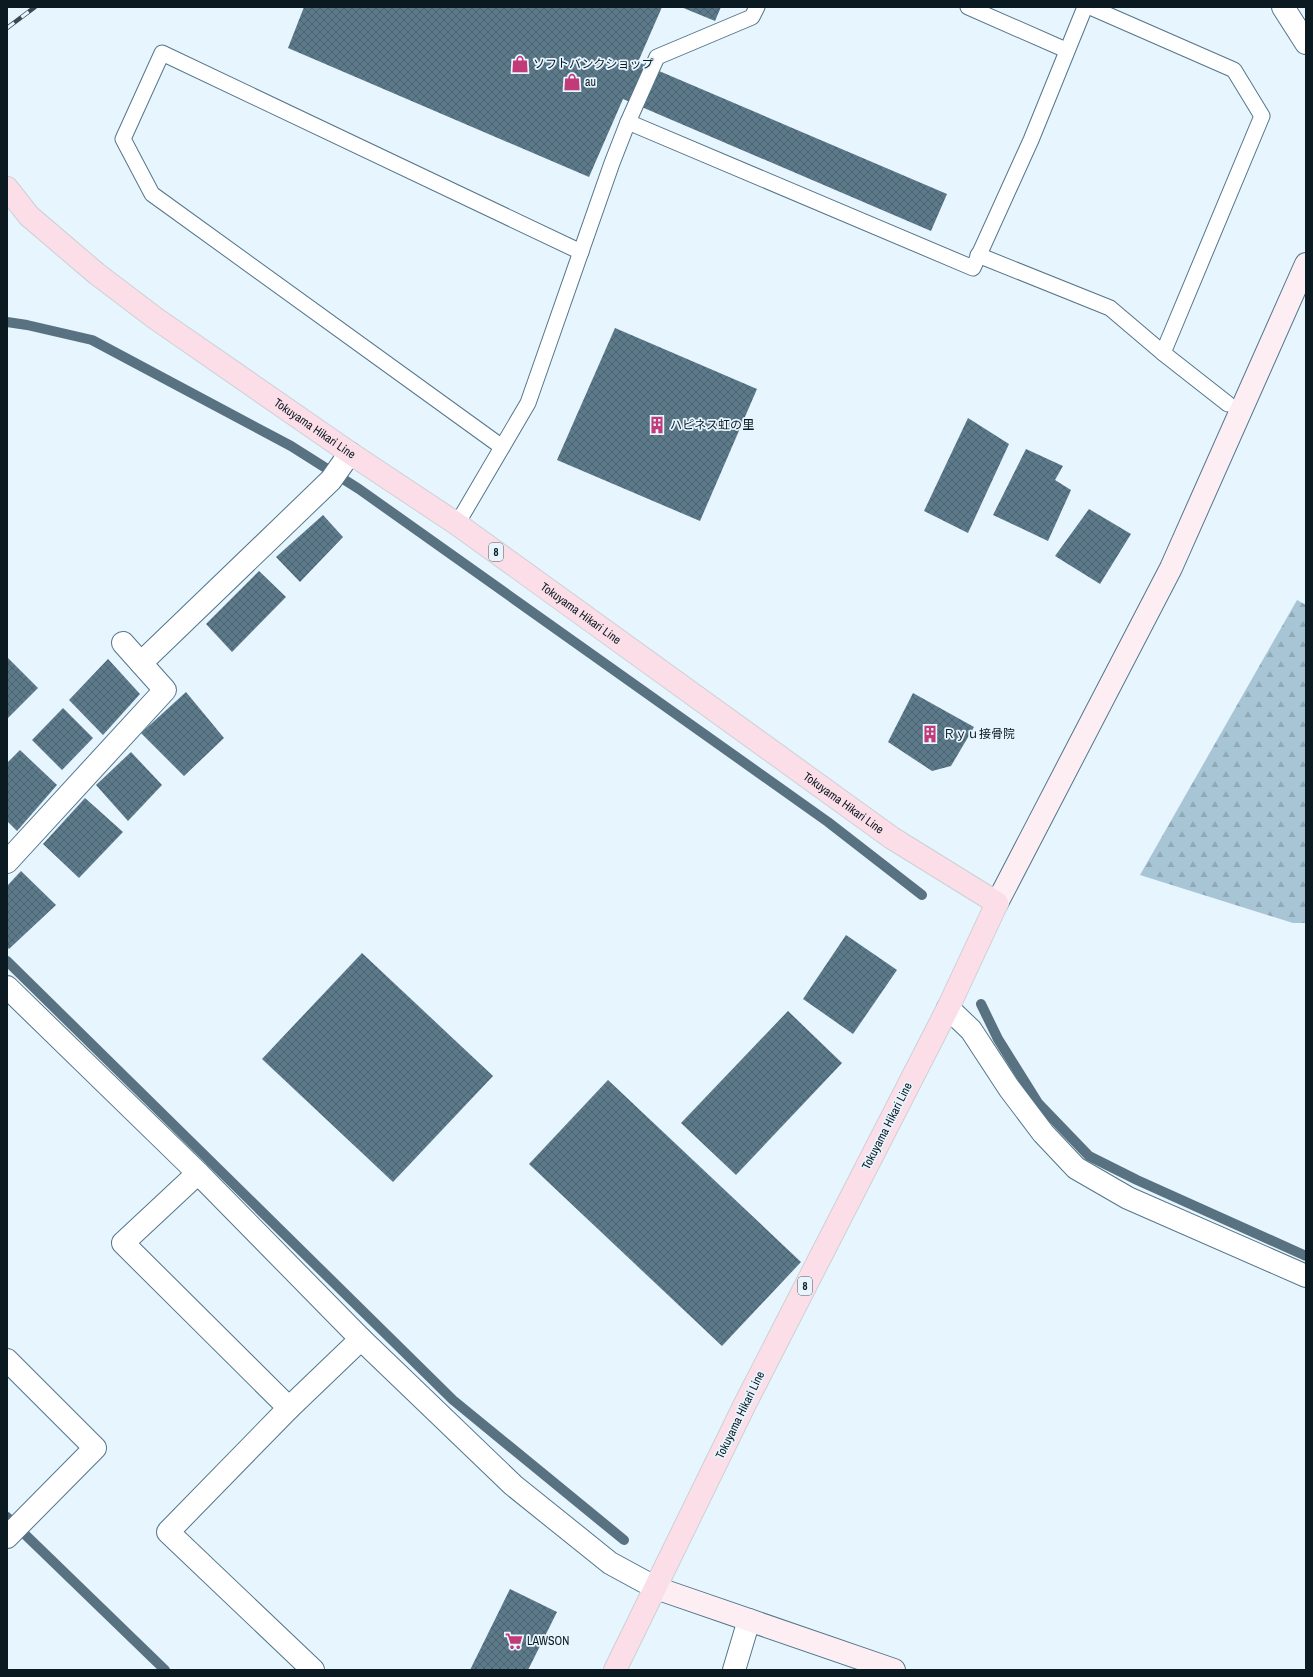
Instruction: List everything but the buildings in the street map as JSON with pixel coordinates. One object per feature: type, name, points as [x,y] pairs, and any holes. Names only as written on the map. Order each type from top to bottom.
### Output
[{"type":"main road","name":"Tokuyama Hikari Line","points":[[7,188],[29,216],[97,274],[155,318],[350,454],[457,524],[892,838],[997,903],[948,1008],[745,1404],[615,1670]]},
{"type":"street","points":[[1283,7],[1306,43]]},
{"type":"street","points":[[997,903],[1171,568],[1306,264]]},
{"type":"street","points":[[141,664],[331,480],[350,454]]},
{"type":"street","points":[[7,862],[165,690],[123,643]]},
{"type":"street","points":[[7,987],[198,1173],[361,1339],[513,1485],[610,1563],[656,1588],[749,1620],[872,1666],[894,1670]]},
{"type":"street","points":[[948,1008],[971,1030],[1009,1088],[1043,1133],[1076,1168],[1128,1198],[1306,1276]]},
{"type":"street","points":[[198,1173],[123,1243],[289,1408]]},
{"type":"street","points":[[313,1670],[168,1532],[289,1408],[361,1339]]},
{"type":"street","points":[[7,1360],[95,1448],[7,1537]]},
{"type":"street","points":[[734,1670],[749,1620]]},
{"type":"lane","points":[[457,524],[528,403],[628,122],[657,57],[752,18],[757,7]]},
{"type":"lane","points":[[968,7],[1066,50]]},
{"type":"lane","points":[[628,122],[973,268],[1031,140],[1066,50],[1085,7]]},
{"type":"lane","points":[[1090,7],[1234,70],[1262,116],[1163,353]]},
{"type":"lane","points":[[502,447],[152,194],[123,139],[162,53],[581,252]]},
{"type":"lane","points":[[978,255],[1110,308],[1163,353],[1228,404]]},
{"type":"green space","points":[[1297,600],[1306,605],[1306,923],[1293,923],[1140,875]]},
{"type":"waterway","points":[[7,322],[27,325],[92,340],[291,446],[359,489],[828,822],[922,895]]},
{"type":"waterway","points":[[7,961],[453,1400],[624,1540]]},
{"type":"waterway","points":[[981,1004],[998,1039],[1038,1103],[1089,1156],[1137,1180],[1306,1256]]},
{"type":"waterway","points":[[7,1517],[165,1670]]},
{"type":"railway","points":[[7,28],[35,7]]},
{"type":"place","name":"ソフトバンクショップ","points":[[520,64]]},
{"type":"place","name":"au","points":[[572,82]]},
{"type":"place","name":"ハピネス虹の里","points":[[657,425]]},
{"type":"place","name":"Ｒｙｕ接骨院","points":[[930,734]]},
{"type":"place","name":"LAWSON","points":[[514,1641]]}]
